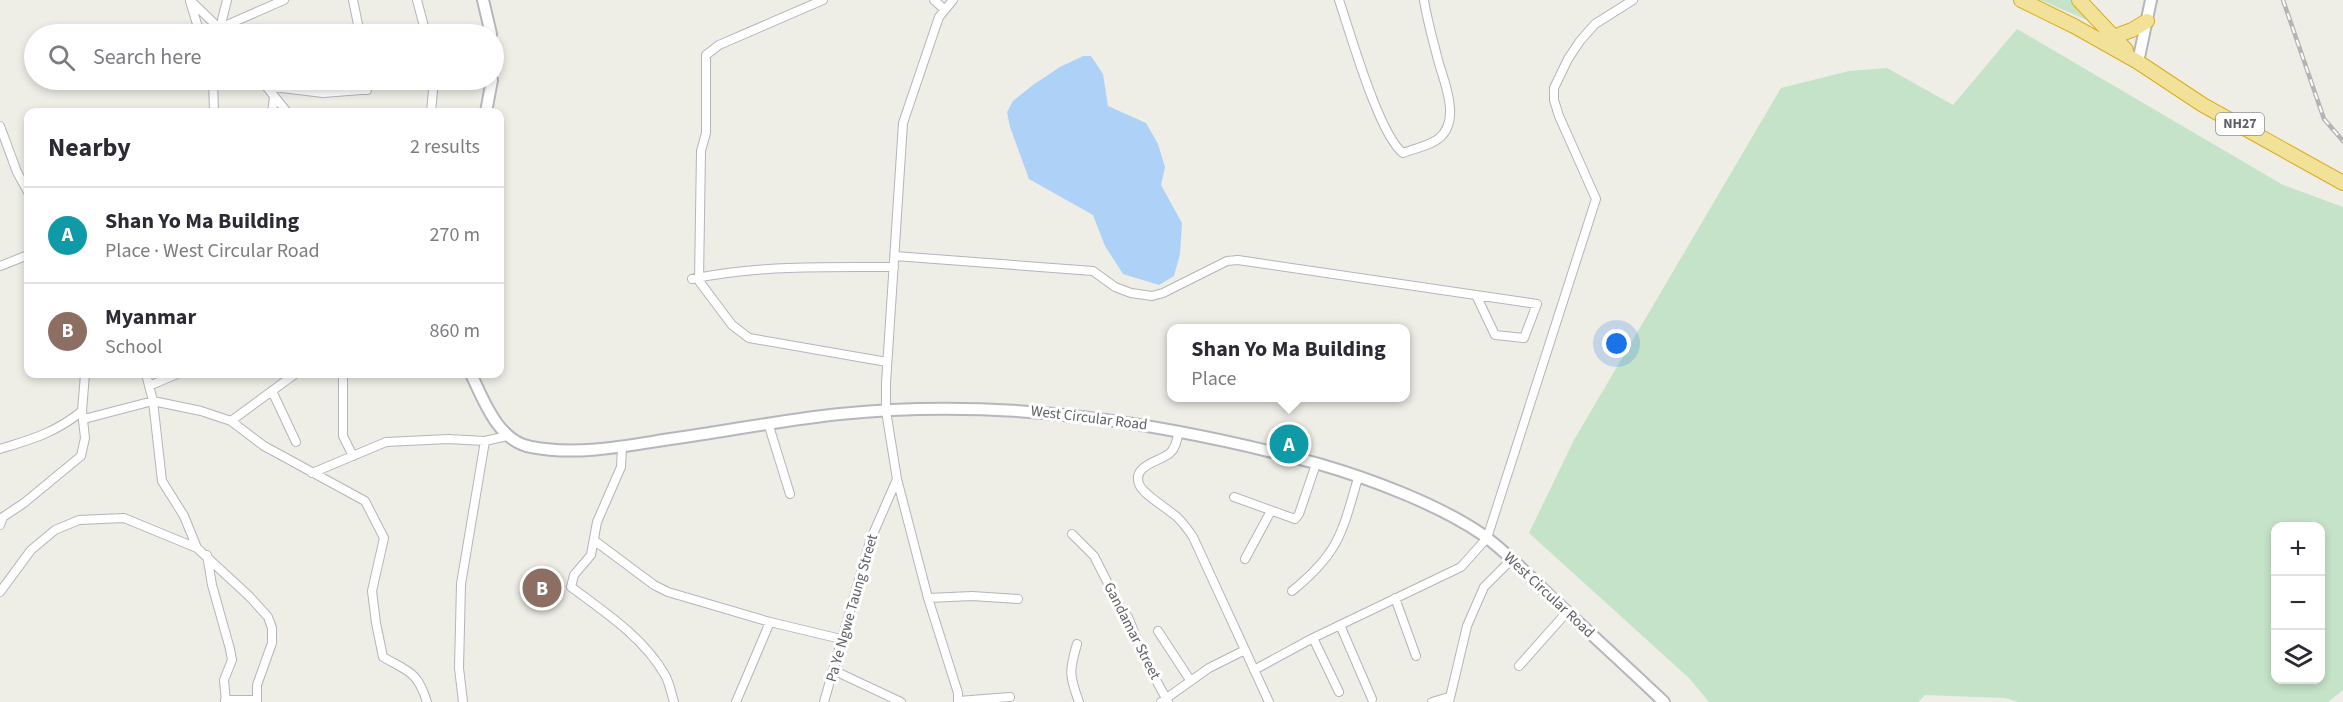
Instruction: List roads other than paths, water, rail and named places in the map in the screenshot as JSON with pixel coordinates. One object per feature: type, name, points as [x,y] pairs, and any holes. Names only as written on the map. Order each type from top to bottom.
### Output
[{"type":"highway","name":"NH27","points":[[2021,0],[2074,26],[2138,62],[2203,105],[2343,183]]},
{"type":"highway","name":"NH27","points":[[2079,0],[2138,62]]},
{"type":"highway","points":[[2113,37],[2147,21]]},
{"type":"street","points":[[190,0],[216,24]]},
{"type":"street","points":[[190,0],[197,24]]},
{"type":"street","points":[[224,24],[227,0]]},
{"type":"street","points":[[237,24],[284,0]]},
{"type":"street","points":[[353,0],[358,24]]},
{"type":"street","points":[[417,0],[423,24]]},
{"type":"street","points":[[483,0],[489,24]]},
{"type":"street","points":[[695,278],[701,151],[706,133],[706,55],[719,45],[823,0]]},
{"type":"street","points":[[934,0],[945,9]]},
{"type":"street","points":[[952,0],[939,17],[903,123],[887,362],[886,411],[897,479],[928,598],[958,693],[958,702],[1010,697]]},
{"type":"street","points":[[1339,0],[1376,107],[1396,148],[1403,153],[1437,139],[1446,129],[1450,117],[1448,88],[1439,64],[1424,0]]},
{"type":"street","points":[[2138,62],[2151,0]]},
{"type":"street","points":[[1254,670],[1313,638],[1461,567],[1487,538],[1596,199],[1559,116],[1554,100],[1554,88],[1580,40],[1595,24],[1627,2]]},
{"type":"street","points":[[213,90],[214,108]]},
{"type":"street","points":[[268,90],[284,108]]},
{"type":"street","points":[[305,90],[323,93],[361,90]]},
{"type":"street","points":[[431,108],[433,90]]},
{"type":"street","points":[[487,108],[490,90]]},
{"type":"street","points":[[273,108],[274,97]]},
{"type":"street","points":[[0,126],[24,185]]},
{"type":"street","points":[[895,256],[1093,271],[1115,287],[1131,293],[1152,296],[1163,293],[1227,261],[1238,260],[1537,303],[1524,338],[1495,335],[1476,295]]},
{"type":"street","points":[[0,266],[24,257]]},
{"type":"street","points":[[695,278],[780,268],[894,267]]},
{"type":"street","points":[[695,278],[732,325],[749,338],[887,362]]},
{"type":"street","points":[[1,521],[81,456],[85,438],[83,415],[85,378]]},
{"type":"street","points":[[147,378],[153,401],[162,481],[183,516],[197,548]]},
{"type":"street","points":[[149,386],[168,378]]},
{"type":"street","points":[[231,421],[290,378]]},
{"type":"street","points":[[343,378],[343,436],[353,456]]},
{"type":"street","points":[[312,473],[387,442],[448,439],[485,441],[507,436],[473,378]]},
{"type":"street","points":[[272,391],[296,442]]},
{"type":"street","points":[[0,449],[40,437],[83,415],[153,401],[201,411],[231,421],[264,446],[365,501],[384,538],[372,591],[375,623],[383,657],[415,676],[421,684],[427,702]]},
{"type":"street","name":"West Circular Road","points":[[507,436],[528,447],[585,450],[622,447],[768,423],[886,411],[942,408],[1020,410],[1082,416],[1179,431],[1316,464],[1425,503],[1487,538],[1664,702]]},
{"type":"street","points":[[768,423],[790,494]]},
{"type":"street","points":[[1179,431],[1176,445],[1170,453],[1143,468],[1138,476],[1139,483],[1144,490],[1179,519],[1193,537],[1269,702]]},
{"type":"street","points":[[463,702],[459,668],[461,584],[485,441]]},
{"type":"street","points":[[622,447],[621,467],[601,512],[591,555],[574,575],[571,587],[609,615],[641,643],[664,674],[674,702]]},
{"type":"street","points":[[1234,497],[1294,519],[1299,514],[1316,464]]},
{"type":"street","points":[[1292,591],[1313,574],[1332,552],[1341,535],[1358,478]]},
{"type":"street","name":"Pa Ye Ngwe Taung Street","points":[[824,702],[835,671],[841,639],[870,541],[897,479]]},
{"type":"street","points":[[1245,559],[1271,511]]},
{"type":"street","points":[[0,592],[31,550],[55,530],[79,520],[124,519],[197,548],[207,555],[268,617],[272,628],[272,643],[257,685],[257,701],[225,701],[224,680],[232,660],[226,627],[212,585],[207,555]]},
{"type":"street","name":"Gandamar Street","points":[[1072,534],[1094,556],[1128,618],[1165,701]]},
{"type":"street","points":[[595,541],[654,585],[668,592],[770,622],[841,639]]},
{"type":"street","points":[[1432,702],[1449,699],[1467,626],[1484,587],[1511,560]]},
{"type":"street","points":[[928,598],[972,596],[1018,599]]},
{"type":"street","points":[[1395,598],[1416,656]]},
{"type":"street","points":[[1519,666],[1567,612]]},
{"type":"street","points":[[736,702],[770,622]]},
{"type":"street","points":[[1340,625],[1372,699]]},
{"type":"street","points":[[1158,632],[1190,680]]},
{"type":"street","points":[[1313,638],[1339,692]]},
{"type":"street","points":[[1077,644],[1070,669],[1079,702]]},
{"type":"street","points":[[1165,701],[1190,680],[1245,650]]},
{"type":"street","points":[[835,671],[901,702]]},
{"type":"water","points":[[1083,56],[1091,56],[1103,74],[1108,106],[1146,123],[1158,144],[1165,167],[1161,185],[1182,223],[1180,254],[1174,276],[1159,285],[1123,274],[1105,246],[1093,215],[1029,179],[1010,127],[1007,112],[1013,101],[1060,67]]},
{"type":"railway","points":[[2283,0],[2324,119],[2343,141]]},
{"type":"place","name":"Shan Yo Ma Building","points":[[1289,444]]},
{"type":"place","name":"Myanmar","points":[[542,588]]}]
